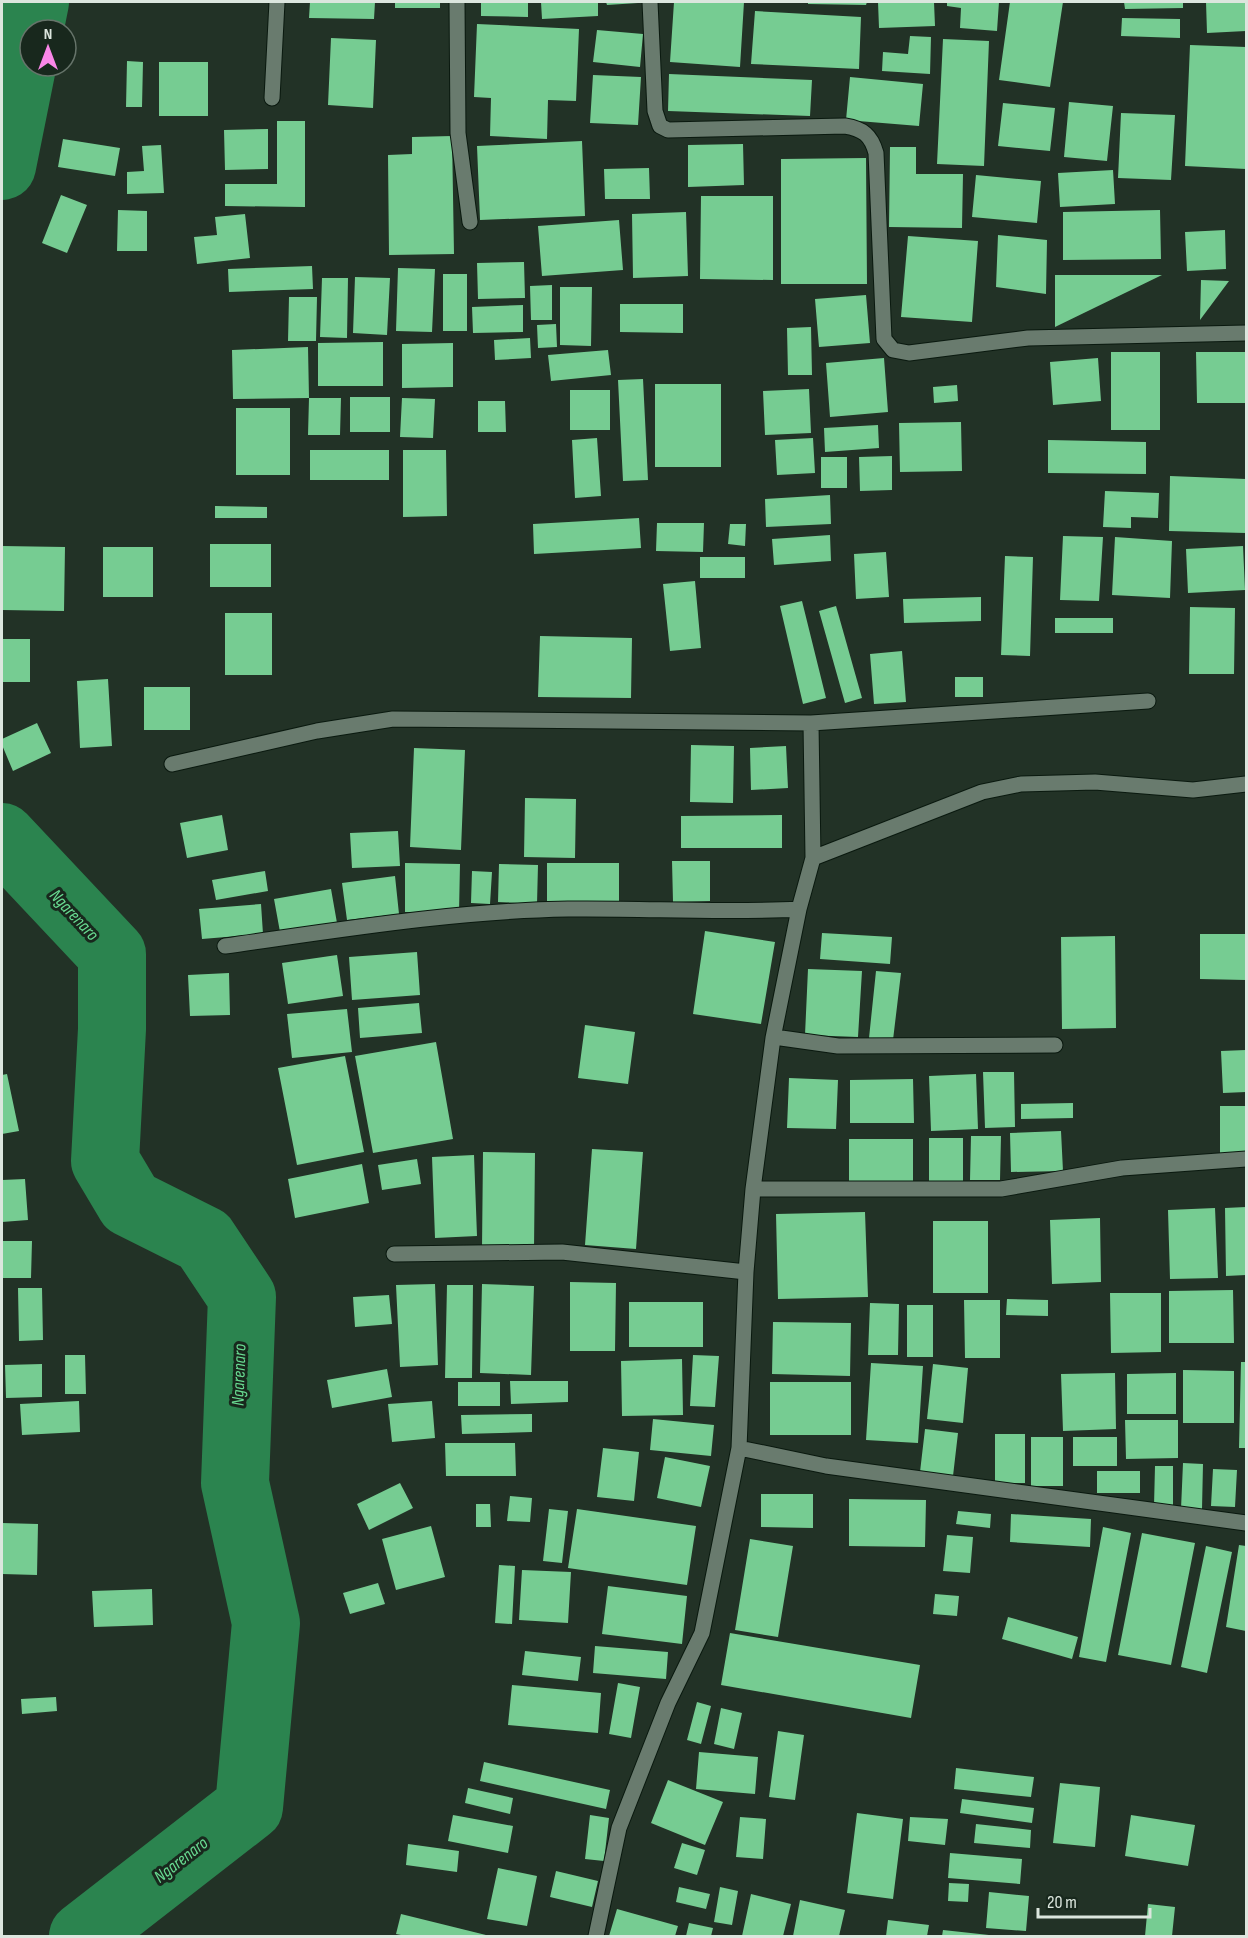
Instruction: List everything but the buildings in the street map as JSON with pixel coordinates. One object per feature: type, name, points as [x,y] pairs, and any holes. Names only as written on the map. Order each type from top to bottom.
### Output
[{"type":"street","points":[[272,98],[277,2]]},
{"type":"street","points":[[457,2],[458,133],[470,222]]},
{"type":"street","points":[[650,2],[655,111],[660,126],[672,130],[845,126],[866,133],[873,141],[876,153],[884,339],[893,350],[909,353],[1028,338],[1246,333]]},
{"type":"street","points":[[172,764],[316,731],[393,719],[812,723],[1148,701]]},
{"type":"street","points":[[596,1936],[619,1828],[668,1703],[702,1633],[739,1448],[753,1189],[774,1037],[799,909],[813,858],[812,723]]},
{"type":"street","points":[[813,858],[982,792],[1021,784],[1095,782],[1193,790],[1246,784]]},
{"type":"street","points":[[225,946],[451,915],[568,909],[726,912],[799,909]]},
{"type":"street","points":[[774,1037],[838,1046],[1055,1046]]},
{"type":"street","points":[[753,1189],[1001,1189],[1122,1168],[1246,1159]]},
{"type":"street","points":[[394,1254],[562,1252],[747,1272]]},
{"type":"street","points":[[739,1448],[826,1466],[1246,1522]]},
{"type":"waterway","name":"Ngarenaro","points":[[2,166],[35,2]]},
{"type":"waterway","name":"Ngarenaro","points":[[2,837],[112,954],[112,1029],[105,1161],[130,1203],[204,1240],[242,1297],[235,1483],[266,1623],[249,1807],[83,1936]]}]
